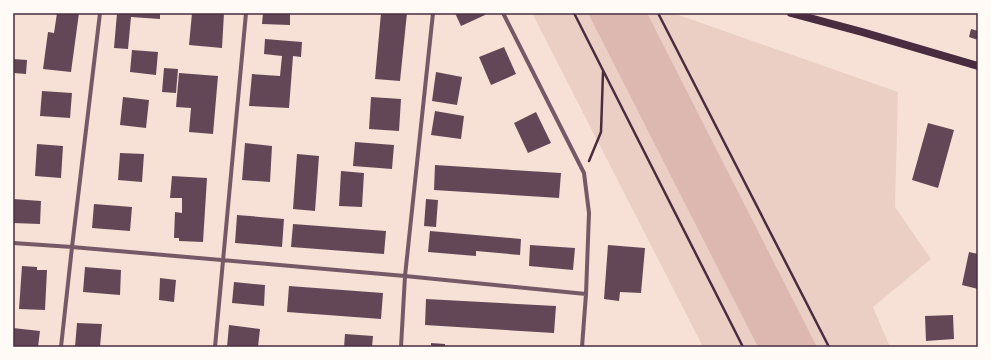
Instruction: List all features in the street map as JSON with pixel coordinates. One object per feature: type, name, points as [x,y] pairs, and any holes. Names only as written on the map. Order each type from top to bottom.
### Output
[{"type":"main road","points":[[791,13],[978,66]]},
{"type":"street","points":[[61,347],[100,13]]},
{"type":"street","points":[[215,347],[246,13]]},
{"type":"street","points":[[401,347],[405,276],[433,13]]},
{"type":"street","points":[[503,13],[584,173],[590,213],[582,347]]},
{"type":"street","points":[[13,243],[405,276],[586,294]]},
{"type":"path","points":[[574,13],[743,347]]},
{"type":"path","points":[[658,13],[829,347]]},
{"type":"path","points":[[584,173],[601,132],[603,72]]},
{"type":"shaded area","points":[[532,13],[673,13],[898,92],[895,207],[931,259],[873,307],[890,347],[703,347]]},
{"type":"shaded area","points":[[588,13],[647,13],[817,347],[758,347]]},
{"type":"building","points":[[57,13],[79,13],[71,72],[43,69],[48,32],[54,33]]},
{"type":"building","points":[[117,13],[160,13],[160,19],[131,17],[128,49],[114,48]]},
{"type":"building","points":[[192,13],[224,13],[222,48],[189,45]]},
{"type":"building","points":[[263,13],[290,13],[290,25],[262,24]]},
{"type":"building","points":[[381,13],[407,13],[400,81],[375,79]]},
{"type":"building","points":[[455,13],[484,13],[485,15],[461,26]]},
{"type":"building","points":[[971,29],[978,31],[978,40],[969,37]]},
{"type":"building","points":[[265,39],[302,42],[301,57],[293,56],[289,108],[249,106],[252,74],[280,76],[282,56],[264,54]]},
{"type":"building","points":[[504,47],[516,74],[491,85],[479,57]]},
{"type":"building","points":[[132,50],[158,52],[156,75],[130,72]]},
{"type":"building","points":[[13,59],[27,60],[26,74],[13,73]]},
{"type":"building","points":[[164,68],[178,69],[176,93],[162,92]]},
{"type":"building","points":[[436,72],[462,77],[457,105],[432,101]]},
{"type":"building","points":[[179,73],[218,76],[213,134],[189,132],[191,108],[176,107]]},
{"type":"building","points":[[42,91],[72,93],[70,118],[40,116]]},
{"type":"building","points":[[123,97],[149,100],[146,128],[120,125]]},
{"type":"building","points":[[371,97],[401,99],[399,131],[369,129]]},
{"type":"building","points":[[435,111],[464,116],[461,139],[431,135]]},
{"type":"building","points":[[536,112],[551,143],[528,153],[514,123]]},
{"type":"building","points":[[928,123],[954,130],[938,188],[912,180]]},
{"type":"building","points":[[355,142],[394,145],[392,169],[353,166]]},
{"type":"building","points":[[245,143],[272,146],[270,182],[242,180]]},
{"type":"building","points":[[37,144],[63,146],[61,178],[35,176]]},
{"type":"building","points":[[120,153],[144,154],[142,182],[118,180]]},
{"type":"building","points":[[297,154],[319,156],[315,211],[293,209]]},
{"type":"building","points":[[435,165],[561,173],[559,198],[434,190]]},
{"type":"building","points":[[341,171],[364,173],[362,207],[339,206]]},
{"type":"building","points":[[172,176],[207,178],[203,242],[179,241],[179,238],[174,238],[175,212],[182,213],[182,198],[170,198]]},
{"type":"building","points":[[13,199],[41,201],[40,224],[13,223]]},
{"type":"building","points":[[426,199],[438,200],[436,227],[424,226]]},
{"type":"building","points":[[94,204],[132,207],[130,231],[92,228]]},
{"type":"building","points":[[237,215],[284,219],[282,247],[235,243]]},
{"type":"building","points":[[293,224],[386,231],[384,254],[291,247]]},
{"type":"building","points":[[430,231],[521,239],[520,255],[476,251],[476,256],[428,252]]},
{"type":"building","points":[[530,245],[575,248],[573,270],[529,266]]},
{"type":"building","points":[[608,245],[645,248],[641,293],[620,292],[619,301],[604,299]]},
{"type":"building","points":[[969,252],[978,254],[978,289],[962,285]]},
{"type":"building","points":[[22,266],[37,267],[37,270],[47,270],[45,310],[19,309]]},
{"type":"building","points":[[85,267],[121,270],[120,295],[83,292]]},
{"type":"building","points":[[160,278],[176,280],[174,302],[159,300]]},
{"type":"building","points":[[234,282],[265,285],[264,306],[232,303]]},
{"type":"building","points":[[289,286],[383,293],[381,319],[287,312]]},
{"type":"building","points":[[426,299],[556,306],[554,333],[425,325]]},
{"type":"building","points":[[953,315],[954,339],[926,341],[925,316]]},
{"type":"building","points":[[77,323],[102,324],[100,347],[75,347]]},
{"type":"building","points":[[229,325],[260,329],[258,347],[227,347]]},
{"type":"building","points":[[13,328],[40,331],[38,347],[13,347]]},
{"type":"building","points":[[345,334],[373,336],[372,347],[344,347]]},
{"type":"building","points":[[431,343],[445,344],[445,347],[431,347]]}]
